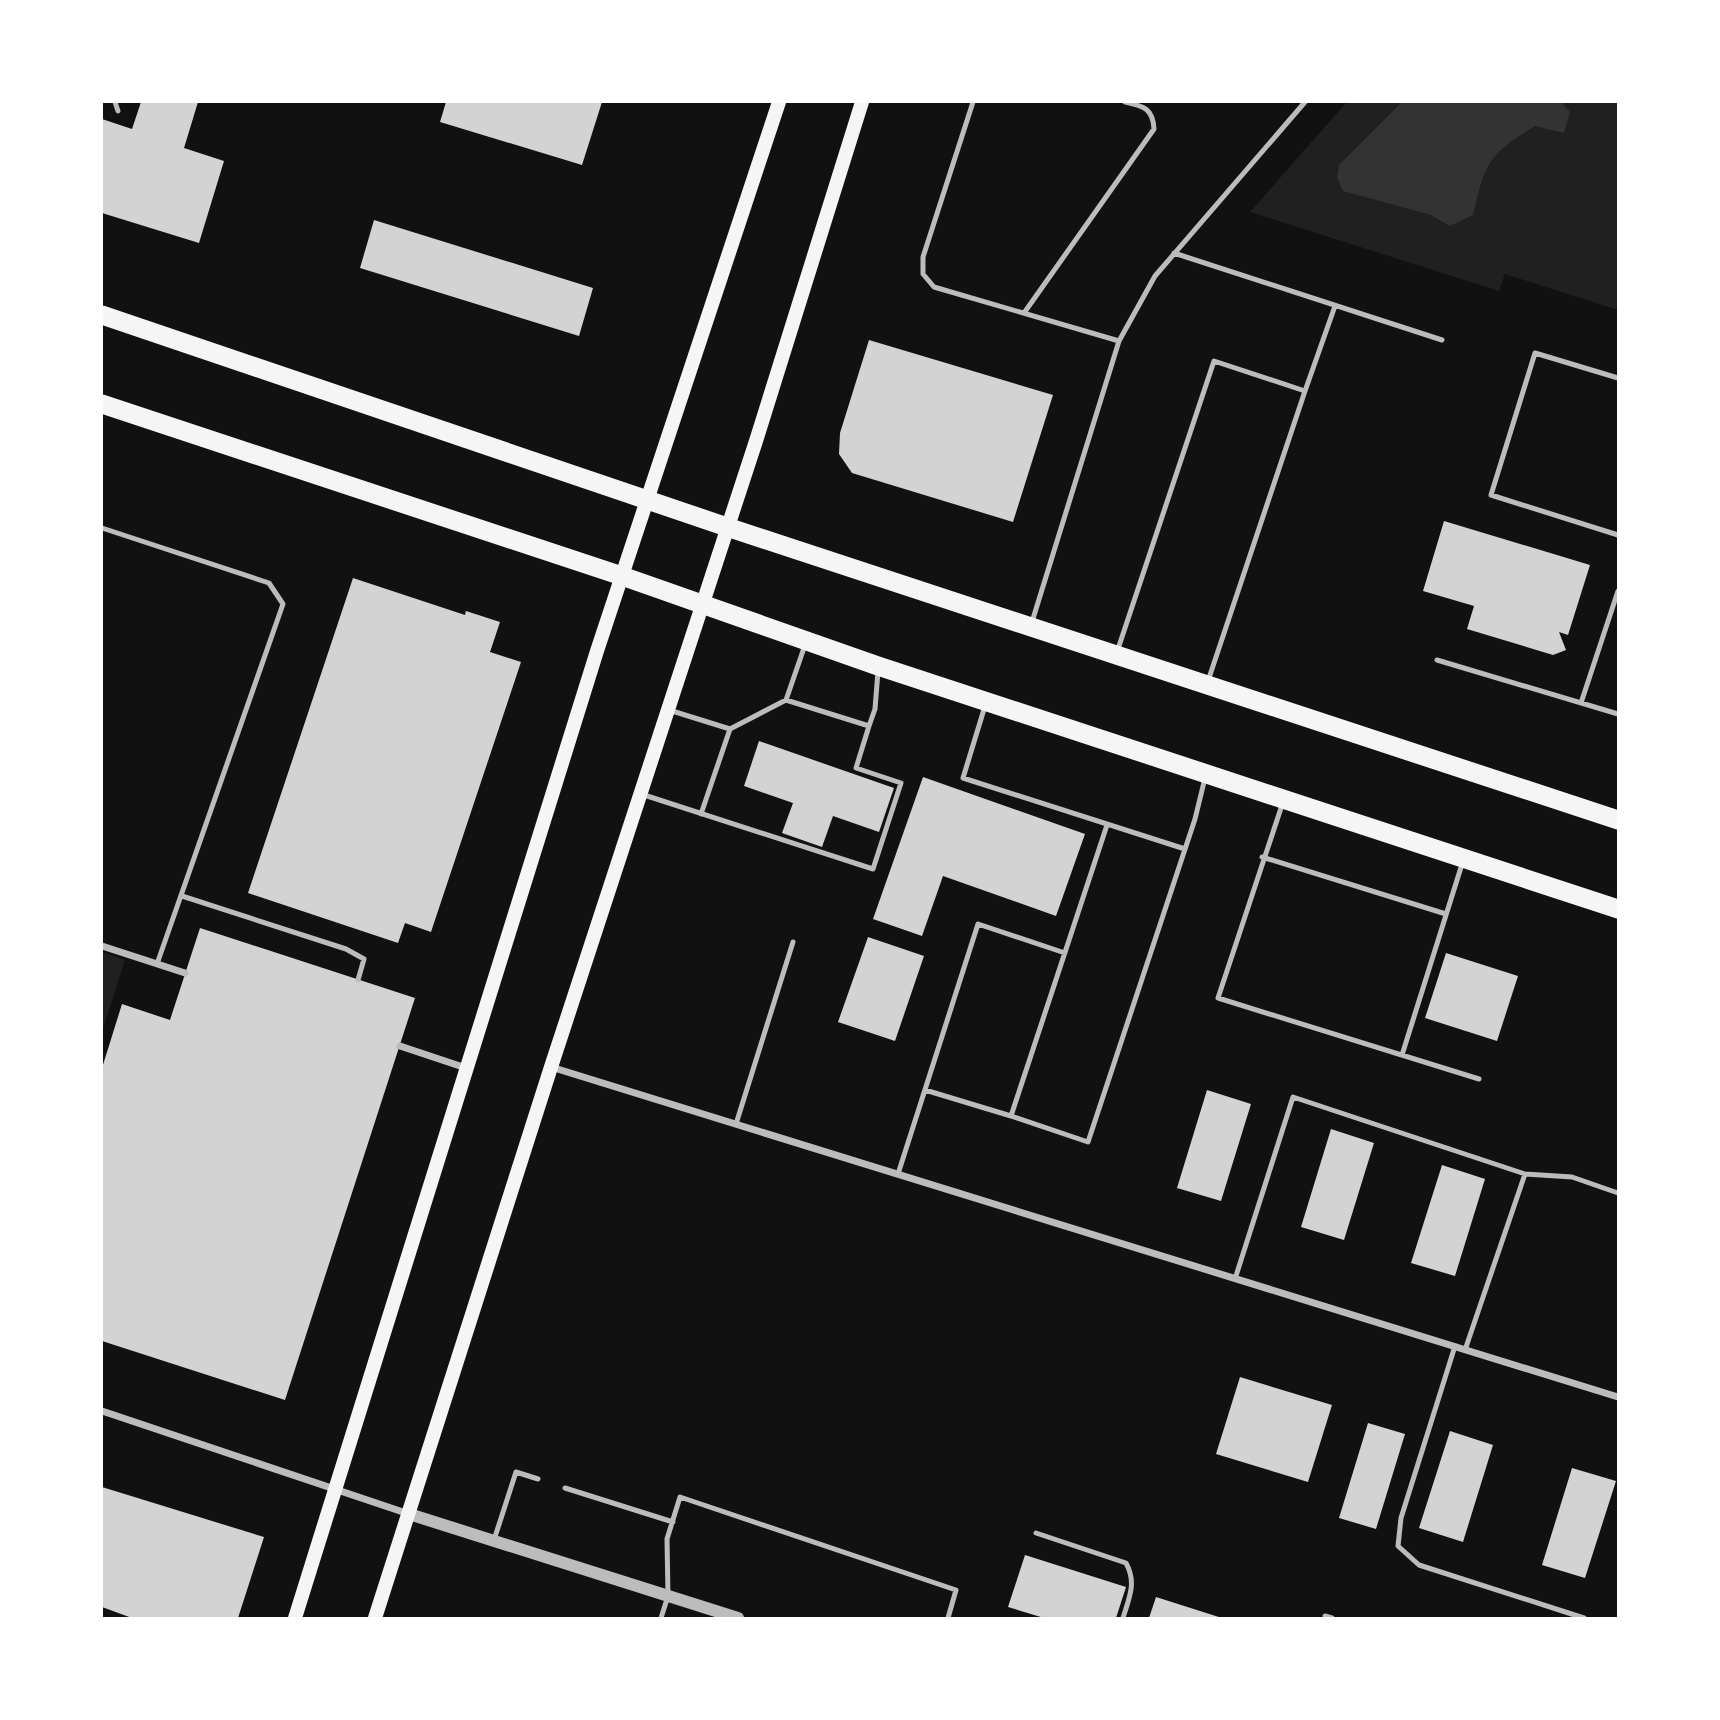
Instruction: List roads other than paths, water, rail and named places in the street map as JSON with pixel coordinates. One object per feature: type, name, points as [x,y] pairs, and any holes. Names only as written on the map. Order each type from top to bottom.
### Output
[{"type":"highway","points":[[102,315],[727,527],[1619,820]]},
{"type":"highway","points":[[102,404],[622,576],[878,666],[1619,909]]},
{"type":"main road","points":[[295,1619],[622,576],[779,102]]},
{"type":"main road","points":[[375,1619],[862,102]]},
{"type":"street","points":[[102,946],[185,973]]},
{"type":"street","points":[[400,1046],[469,1069]]},
{"type":"street","points":[[551,1067],[1619,1397]]},
{"type":"street","points":[[102,1411],[409,1514],[738,1619]]},
{"type":"lane","points":[[115,102],[118,111]]},
{"type":"lane","points":[[973,102],[923,257],[923,274],[934,288],[1119,341]]},
{"type":"lane","points":[[1024,313],[1154,129],[1153,116],[1145,107],[1125,102]]},
{"type":"lane","points":[[1031,627],[1119,341],[1135,307],[1174,253],[1305,102]]},
{"type":"lane","points":[[1174,253],[1442,340]]},
{"type":"lane","points":[[1207,685],[1335,306]]},
{"type":"lane","points":[[1619,378],[1535,352],[1491,495],[1619,535]]},
{"type":"lane","points":[[1116,655],[1214,361],[1305,391]]},
{"type":"lane","points":[[102,528],[269,583],[283,604],[158,964]]},
{"type":"lane","points":[[1581,703],[1619,591]]},
{"type":"lane","points":[[701,814],[730,729],[786,700],[807,641]]},
{"type":"lane","points":[[1437,660],[1619,715]]},
{"type":"lane","points":[[641,794],[873,869],[901,783],[856,768],[875,709],[878,666]]},
{"type":"lane","points":[[786,700],[869,726]]},
{"type":"lane","points":[[986,701],[963,778],[1185,849]]},
{"type":"lane","points":[[669,710],[730,729]]},
{"type":"lane","points":[[925,1090],[1088,1142],[1185,849],[1207,772]]},
{"type":"lane","points":[[1284,798],[1262,857],[1218,998],[1479,1079]]},
{"type":"lane","points":[[1010,1116],[1107,825]]},
{"type":"lane","points":[[1262,857],[1446,914]]},
{"type":"lane","points":[[1402,1055],[1464,860]]},
{"type":"lane","points":[[182,896],[346,949],[364,959],[358,980]]},
{"type":"lane","points":[[898,1174],[978,924],[1065,953]]},
{"type":"lane","points":[[736,1124],[793,942]]},
{"type":"lane","points":[[1235,1279],[1293,1097],[1525,1174],[1572,1177],[1619,1193]]},
{"type":"lane","points":[[1465,1350],[1525,1174]]},
{"type":"lane","points":[[1455,1346],[1401,1518],[1398,1546],[1419,1565],[1584,1619]]},
{"type":"lane","points":[[494,1541],[516,1472],[538,1479]]},
{"type":"lane","points":[[565,1488],[673,1522]]},
{"type":"lane","points":[[661,1619],[668,1596],[667,1539],[680,1497],[956,1590],[948,1619]]},
{"type":"lane","points":[[1036,1533],[1126,1563],[1133,1575],[1133,1586],[1123,1619]]},
{"type":"lane","points":[[1325,1616],[1332,1619]]}]
